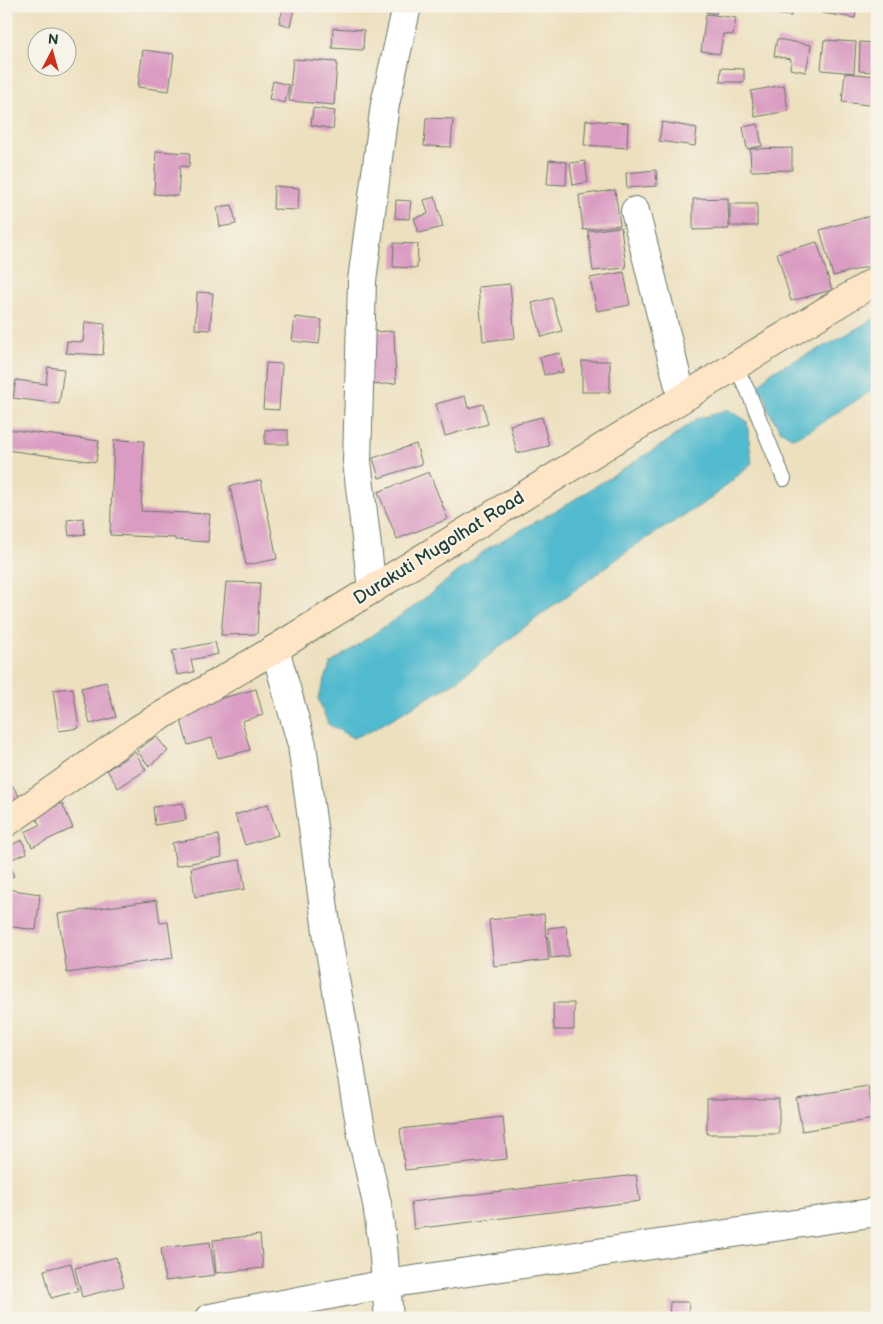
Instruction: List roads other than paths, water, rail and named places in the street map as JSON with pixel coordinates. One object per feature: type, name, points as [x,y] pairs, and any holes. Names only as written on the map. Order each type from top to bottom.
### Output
[{"type":"main road","name":"Durakuti Mugolhat Road","points":[[6,823],[139,728],[275,649],[877,280]]},
{"type":"street","points":[[372,589],[357,461],[362,280],[385,104],[407,6]]},
{"type":"street","points":[[635,211],[682,398]]},
{"type":"street","points":[[275,649],[302,745],[328,939],[363,1141],[377,1204],[389,1318]]},
{"type":"street","points":[[210,1318],[386,1284],[877,1212]]},
{"type":"lane","points":[[734,366],[748,391],[784,479]]},
{"type":"water","points":[[877,317],[877,387],[812,429],[793,438],[780,430],[768,410],[766,397],[757,387],[771,372],[833,342]]},
{"type":"water","points":[[729,410],[747,421],[752,463],[712,498],[636,545],[522,629],[457,681],[371,731],[353,738],[328,724],[318,698],[331,663],[416,605],[488,548],[559,509],[665,443],[696,419]]}]
